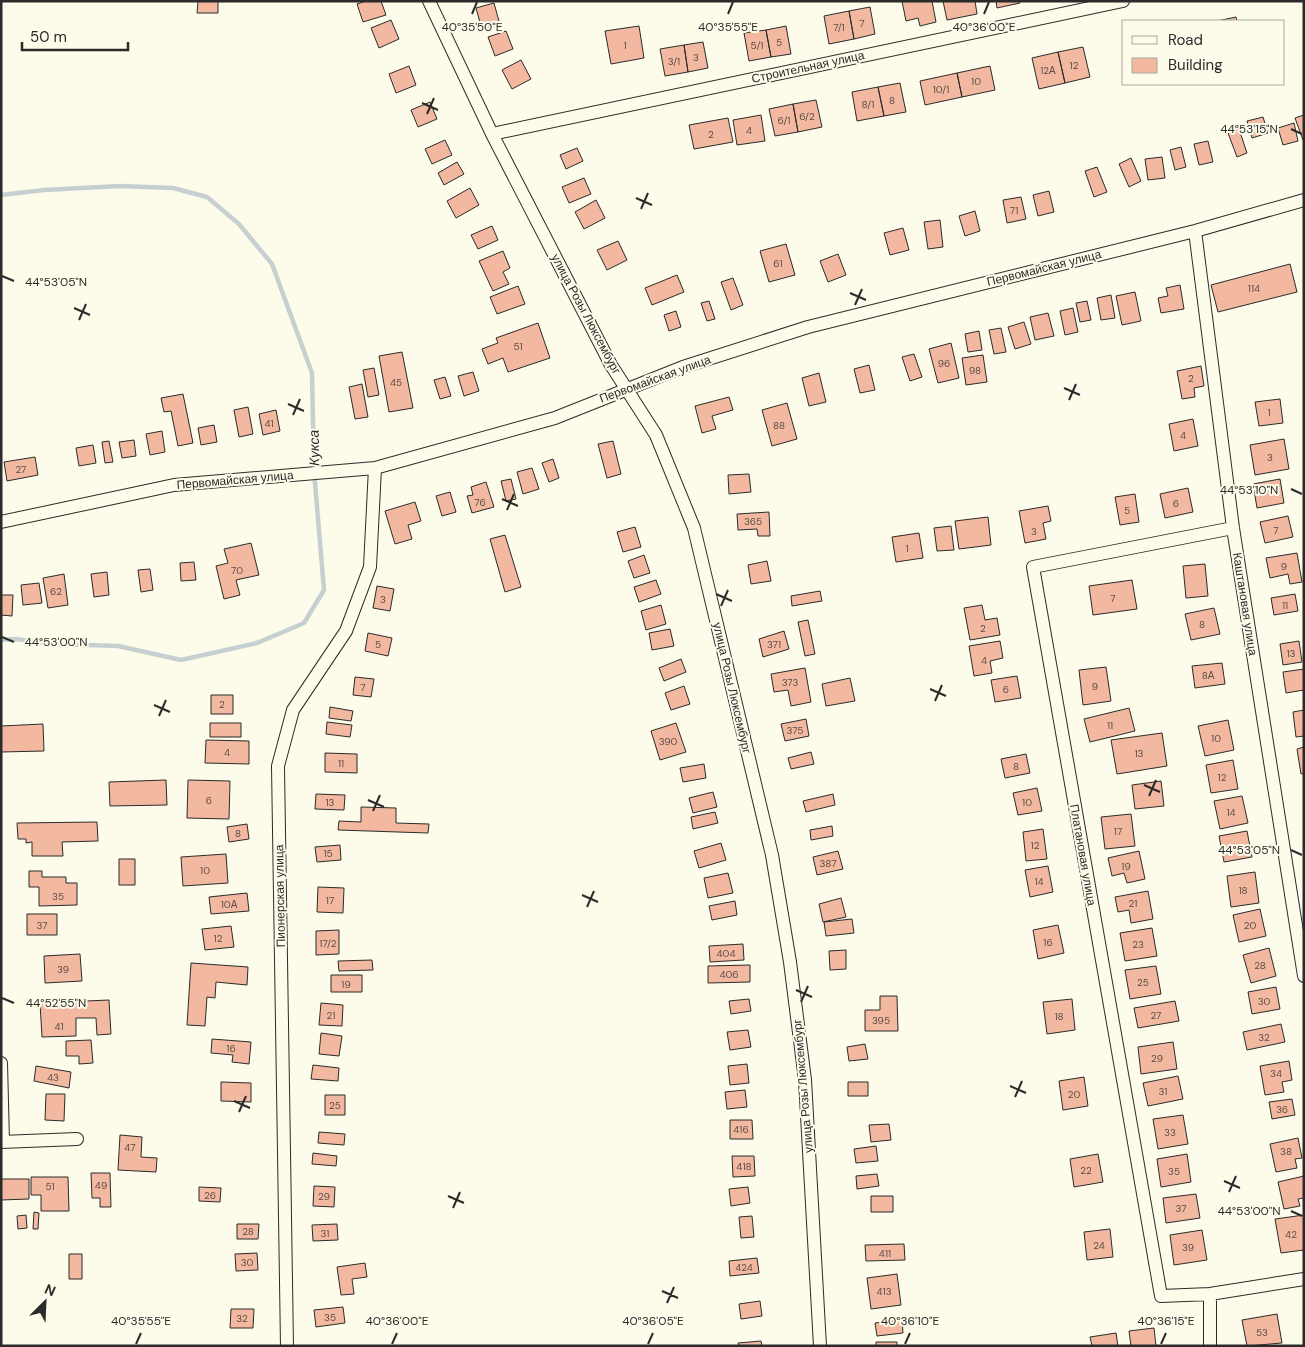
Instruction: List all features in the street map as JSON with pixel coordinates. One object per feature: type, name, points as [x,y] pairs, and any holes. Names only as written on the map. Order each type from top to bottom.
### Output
[{"type":"street","name":"улица Розы Люксембург","points":[[429,1],[492,134],[611,365],[656,435],[694,528],[772,855],[790,962],[805,1080],[820,1346]]},
{"type":"street","name":"Строительная улица","points":[[492,134],[1123,1]]},
{"type":"street","name":"Первомайская улица","points":[[1,522],[174,485],[375,468],[555,418],[625,388],[683,367],[808,327],[1195,231],[1304,200]]},
{"type":"street","name":"Каштановая улица","points":[[1195,231],[1233,528],[1304,976]]},
{"type":"street","name":"Пионерская улица","points":[[287,1346],[278,766],[293,710],[346,631],[370,567],[375,468]]},
{"type":"street","name":"Платановая улица","points":[[1210,1294],[1161,1296],[1033,567],[1233,528]]},
{"type":"street","points":[[1,1063],[2,1142],[77,1139]]},
{"type":"street","points":[[1210,1346],[1210,1294],[1304,1279]]},
{"type":"building","points":[[198,1],[218,1],[218,13],[197,13]]},
{"type":"building","points":[[366,1],[381,1],[386,15],[363,22],[357,4]]},
{"type":"building","points":[[902,1],[932,1],[936,22],[920,26],[918,18],[906,21]]},
{"type":"building","points":[[943,1],[975,1],[977,14],[947,20]]},
{"type":"building","points":[[996,1],[1019,1],[1020,3],[997,8]]},
{"type":"building","points":[[494,3],[500,25],[482,30],[476,8]]},
{"type":"building","points":[[870,7],[875,34],[854,39],[849,11]]},
{"type":"building","points":[[849,11],[854,39],[829,44],[824,16]]},
{"type":"building","points":[[1236,17],[1237,20],[1222,20]]},
{"type":"building","points":[[391,20],[399,39],[379,48],[371,28]]},
{"type":"building","points":[[639,26],[644,58],[611,64],[605,31]]},
{"type":"building","points":[[786,26],[791,54],[771,57],[766,30]]},
{"type":"building","points":[[766,30],[771,57],[749,61],[744,33]]},
{"type":"building","points":[[506,31],[513,49],[495,56],[488,37]]},
{"type":"building","points":[[703,42],[708,68],[688,72],[684,45]]},
{"type":"building","points":[[684,45],[688,72],[665,76],[660,49]]},
{"type":"building","points":[[1083,47],[1090,77],[1065,83],[1058,52]]},
{"type":"building","points":[[1058,52],[1065,83],[1039,89],[1032,58]]},
{"type":"building","points":[[521,60],[531,79],[512,89],[502,70]]},
{"type":"building","points":[[409,66],[416,85],[396,93],[389,74]]},
{"type":"building","points":[[990,66],[995,90],[962,97],[957,73]]},
{"type":"building","points":[[957,73],[962,97],[925,105],[920,81]]},
{"type":"building","points":[[900,83],[906,112],[884,116],[878,87]]},
{"type":"building","points":[[878,87],[884,116],[857,121],[852,92]]},
{"type":"building","points":[[816,100],[822,127],[798,132],[793,104]]},
{"type":"building","points":[[430,102],[437,119],[418,127],[411,110]]},
{"type":"building","points":[[793,104],[798,132],[775,136],[769,109]]},
{"type":"building","points":[[761,115],[765,141],[737,145],[733,120]]},
{"type":"building","points":[[1304,115],[1304,140],[1303,140],[1295,118]]},
{"type":"building","points":[[1263,117],[1268,133],[1252,138],[1247,121]]},
{"type":"building","points":[[728,118],[733,142],[694,149],[689,125]]},
{"type":"building","points":[[1294,123],[1298,141],[1283,145],[1278,128]]},
{"type":"building","points":[[1239,129],[1247,153],[1237,157],[1228,133]]},
{"type":"building","points":[[445,140],[452,155],[432,164],[425,149]]},
{"type":"building","points":[[1208,141],[1213,162],[1199,165],[1194,144]]},
{"type":"building","points":[[1181,147],[1186,167],[1175,170],[1170,150]]},
{"type":"building","points":[[577,148],[583,161],[566,169],[560,155]]},
{"type":"building","points":[[1162,157],[1165,178],[1148,180],[1145,159]]},
{"type":"building","points":[[1131,158],[1141,181],[1129,187],[1119,164]]},
{"type":"building","points":[[457,162],[464,174],[444,185],[438,173]]},
{"type":"building","points":[[1097,167],[1107,192],[1094,197],[1085,171]]},
{"type":"building","points":[[584,178],[591,194],[569,203],[562,187]]},
{"type":"building","points":[[470,188],[479,205],[456,218],[447,201]]},
{"type":"building","points":[[1049,191],[1054,212],[1038,216],[1033,195]]},
{"type":"building","points":[[1021,197],[1026,219],[1007,223],[1003,200]]},
{"type":"building","points":[[596,200],[605,218],[584,229],[575,212]]},
{"type":"building","points":[[975,211],[980,231],[965,236],[959,216]]},
{"type":"building","points":[[940,220],[943,247],[928,249],[924,222]]},
{"type":"building","points":[[492,226],[498,240],[478,249],[471,235]]},
{"type":"building","points":[[903,228],[909,250],[890,255],[884,233]]},
{"type":"building","points":[[618,241],[627,260],[607,270],[597,250]]},
{"type":"building","points":[[786,244],[795,275],[769,282],[760,251]]},
{"type":"building","points":[[503,251],[510,268],[503,272],[509,284],[493,291],[479,261]]},
{"type":"building","points":[[838,254],[846,275],[828,282],[820,261]]},
{"type":"building","points":[[1290,264],[1297,292],[1218,312],[1211,285]]},
{"type":"building","points":[[677,275],[684,292],[652,305],[645,288]]},
{"type":"building","points":[[733,278],[743,305],[731,310],[721,282]]},
{"type":"building","points":[[1180,285],[1184,309],[1161,313],[1158,298],[1168,296],[1166,288]]},
{"type":"building","points":[[518,286],[525,304],[497,314],[490,297]]},
{"type":"building","points":[[1135,292],[1141,321],[1122,325],[1116,296]]},
{"type":"building","points":[[1111,295],[1115,318],[1101,320],[1097,298]]},
{"type":"building","points":[[709,301],[715,319],[707,321],[701,303]]},
{"type":"building","points":[[1087,301],[1091,320],[1080,322],[1076,303]]},
{"type":"building","points":[[1073,308],[1078,332],[1065,335],[1060,311]]},
{"type":"building","points":[[676,311],[681,327],[669,331],[664,315]]},
{"type":"building","points":[[1048,313],[1054,336],[1035,340],[1030,317]]},
{"type":"building","points":[[1024,322],[1031,344],[1015,349],[1008,327]]},
{"type":"building","points":[[538,323],[550,358],[508,372],[503,358],[488,364],[482,349],[498,343],[496,338]]},
{"type":"building","points":[[1001,328],[1006,352],[994,354],[989,330]]},
{"type":"building","points":[[979,331],[982,350],[968,352],[965,334]]},
{"type":"building","points":[[951,343],[959,378],[938,383],[929,349]]},
{"type":"building","points":[[402,352],[413,408],[389,412],[379,356]]},
{"type":"building","points":[[914,354],[922,377],[910,381],[902,357]]},
{"type":"building","points":[[983,355],[987,382],[966,385],[962,358]]},
{"type":"building","points":[[869,365],[875,390],[860,393],[854,369]]},
{"type":"building","points":[[1201,366],[1204,386],[1194,388],[1195,397],[1182,399],[1177,371]]},
{"type":"building","points":[[374,368],[379,395],[368,397],[363,370]]},
{"type":"building","points":[[473,372],[479,391],[464,396],[458,376]]},
{"type":"building","points":[[819,373],[826,402],[809,406],[802,378]]},
{"type":"building","points":[[445,377],[451,396],[440,399],[434,380]]},
{"type":"building","points":[[362,384],[368,417],[355,419],[349,387]]},
{"type":"building","points":[[183,394],[193,443],[178,446],[171,411],[164,412],[161,398]]},
{"type":"building","points":[[729,397],[733,410],[712,416],[716,429],[702,433],[695,406]]},
{"type":"building","points":[[1280,399],[1283,423],[1259,426],[1255,402]]},
{"type":"building","points":[[787,403],[797,439],[772,446],[762,410]]},
{"type":"building","points":[[248,407],[253,434],[239,437],[234,410]]},
{"type":"building","points":[[276,410],[280,431],[263,435],[259,414]]},
{"type":"building","points":[[1193,419],[1198,446],[1174,451],[1169,424]]},
{"type":"building","points":[[214,425],[217,442],[201,445],[198,428]]},
{"type":"building","points":[[162,431],[165,452],[150,455],[146,434]]},
{"type":"building","points":[[1284,439],[1289,469],[1255,475],[1250,445]]},
{"type":"building","points":[[134,440],[136,456],[122,458],[119,442]]},
{"type":"building","points":[[109,441],[113,462],[105,463],[102,442]]},
{"type":"building","points":[[613,441],[621,474],[607,478],[598,444]]},
{"type":"building","points":[[93,445],[96,463],[79,466],[76,448]]},
{"type":"building","points":[[35,457],[38,475],[7,481],[4,462]]},
{"type":"building","points":[[553,459],[559,478],[549,482],[542,463]]},
{"type":"building","points":[[532,468],[539,489],[523,494],[517,472]]},
{"type":"building","points":[[749,474],[751,492],[729,494],[728,475]]},
{"type":"building","points":[[511,479],[516,499],[506,501],[501,481]]},
{"type":"building","points":[[1280,479],[1284,503],[1257,508],[1253,484]]},
{"type":"building","points":[[486,482],[494,507],[472,513],[467,496],[473,495],[471,487]]},
{"type":"building","points":[[1188,488],[1193,512],[1165,518],[1160,494]]},
{"type":"building","points":[[450,492],[456,512],[442,516],[436,496]]},
{"type":"building","points":[[1135,494],[1139,522],[1120,525],[1115,497]]},
{"type":"building","points":[[415,502],[421,521],[408,525],[412,539],[395,544],[385,511]]},
{"type":"building","points":[[1048,506],[1051,521],[1043,523],[1046,539],[1025,543],[1019,511]]},
{"type":"building","points":[[769,512],[770,536],[758,536],[757,529],[738,530],[737,514]]},
{"type":"building","points":[[1288,516],[1293,537],[1265,543],[1260,522]]},
{"type":"building","points":[[988,517],[991,545],[959,549],[955,521]]},
{"type":"building","points":[[951,526],[954,550],[937,551],[934,528]]},
{"type":"building","points":[[635,527],[641,547],[623,552],[617,532]]},
{"type":"building","points":[[919,533],[923,558],[896,562],[892,537]]},
{"type":"building","points":[[505,535],[521,587],[505,592],[490,539]]},
{"type":"building","points":[[251,543],[259,575],[236,580],[240,595],[224,599],[216,566],[228,563],[224,549]]},
{"type":"building","points":[[1297,553],[1302,582],[1290,584],[1288,574],[1270,578],[1266,558]]},
{"type":"building","points":[[644,555],[650,573],[634,578],[628,561]]},
{"type":"building","points":[[767,561],[771,581],[751,584],[748,565]]},
{"type":"building","points":[[194,562],[196,580],[181,581],[180,563]]},
{"type":"building","points":[[1205,564],[1208,596],[1186,598],[1183,566]]},
{"type":"building","points":[[150,569],[153,590],[141,592],[138,570]]},
{"type":"building","points":[[107,572],[109,595],[94,597],[91,574]]},
{"type":"building","points":[[64,574],[68,605],[48,608],[43,578]]},
{"type":"building","points":[[656,580],[661,594],[639,602],[634,587]]},
{"type":"building","points":[[1132,580],[1137,609],[1093,615],[1089,586]]},
{"type":"building","points":[[39,583],[42,603],[23,605],[21,585]]},
{"type":"building","points":[[377,586],[394,589],[390,611],[373,608]]},
{"type":"building","points":[[820,591],[822,601],[792,606],[791,596]]},
{"type":"building","points":[[1295,594],[1298,611],[1274,615],[1271,598]]},
{"type":"building","points":[[1,595],[13,595],[12,616],[1,615]]},
{"type":"building","points":[[661,605],[666,624],[646,630],[641,611]]},
{"type":"building","points":[[982,605],[985,620],[997,618],[1000,635],[970,640],[964,608]]},
{"type":"building","points":[[1214,608],[1220,634],[1191,640],[1185,614]]},
{"type":"building","points":[[808,620],[815,654],[805,656],[798,622]]},
{"type":"building","points":[[670,629],[674,646],[652,650],[649,633]]},
{"type":"building","points":[[784,631],[789,649],[763,657],[759,639]]},
{"type":"building","points":[[368,633],[392,638],[388,656],[365,651]]},
{"type":"building","points":[[1000,641],[1003,658],[990,661],[992,673],[974,676],[969,646]]},
{"type":"building","points":[[1299,641],[1302,662],[1283,665],[1280,644]]},
{"type":"building","points":[[681,659],[686,672],[664,681],[659,668]]},
{"type":"building","points":[[1222,663],[1225,684],[1195,688],[1192,666]]},
{"type":"building","points":[[1106,667],[1111,701],[1083,705],[1079,670]]},
{"type":"building","points":[[805,668],[811,702],[791,706],[788,690],[774,692],[771,674]]},
{"type":"building","points":[[1304,669],[1304,690],[1286,693],[1283,672]]},
{"type":"building","points":[[1017,676],[1021,698],[995,702],[991,680]]},
{"type":"building","points":[[355,677],[374,679],[371,697],[353,695]]},
{"type":"building","points":[[850,678],[855,701],[826,706],[822,684]]},
{"type":"building","points":[[684,686],[690,704],[671,710],[665,693]]},
{"type":"building","points":[[211,695],[233,695],[233,714],[211,714]]},
{"type":"building","points":[[330,707],[353,711],[351,721],[329,718]]},
{"type":"building","points":[[1129,708],[1135,731],[1090,742],[1084,719]]},
{"type":"building","points":[[1304,710],[1304,736],[1296,737],[1293,712]]},
{"type":"building","points":[[806,719],[809,736],[785,741],[781,724]]},
{"type":"building","points":[[1228,720],[1234,750],[1205,756],[1198,726]]},
{"type":"building","points":[[327,722],[352,725],[350,737],[326,734]]},
{"type":"building","points":[[210,723],[241,723],[241,737],[210,737]]},
{"type":"building","points":[[676,723],[686,752],[660,760],[651,731]]},
{"type":"building","points":[[43,724],[44,751],[1,752],[1,726]]},
{"type":"building","points":[[1162,733],[1167,766],[1117,774],[1111,740]]},
{"type":"building","points":[[206,740],[249,741],[249,764],[205,763]]},
{"type":"building","points":[[1304,747],[1304,773],[1301,774],[1297,749]]},
{"type":"building","points":[[811,752],[814,764],[791,769],[788,758]]},
{"type":"building","points":[[325,753],[357,754],[357,773],[325,772]]},
{"type":"building","points":[[1026,754],[1030,773],[1005,778],[1001,759]]},
{"type":"building","points":[[1233,760],[1238,789],[1211,793],[1206,765]]},
{"type":"building","points":[[704,764],[706,778],[683,782],[680,768]]},
{"type":"building","points":[[166,780],[167,805],[110,806],[109,782]]},
{"type":"building","points":[[188,780],[230,781],[229,819],[187,818]]},
{"type":"building","points":[[1161,781],[1164,806],[1135,809],[1132,785]]},
{"type":"building","points":[[1037,788],[1042,811],[1018,815],[1013,793]]},
{"type":"building","points":[[713,792],[717,807],[693,813],[689,798]]},
{"type":"building","points":[[316,794],[345,795],[344,810],[315,809]]},
{"type":"building","points":[[833,794],[835,805],[806,812],[803,801]]},
{"type":"building","points":[[1242,796],[1248,823],[1220,829],[1214,801]]},
{"type":"building","points":[[361,807],[396,808],[396,823],[429,824],[428,833],[338,830],[339,821],[361,822]]},
{"type":"building","points":[[715,812],[718,823],[693,829],[691,817]]},
{"type":"building","points":[[1131,814],[1135,846],[1105,849],[1101,817]]},
{"type":"building","points":[[97,822],[98,841],[62,842],[63,856],[32,856],[32,842],[26,843],[26,839],[18,839],[17,823]]},
{"type":"building","points":[[247,824],[249,839],[229,842],[227,827]]},
{"type":"building","points":[[832,826],[833,836],[811,840],[810,830]]},
{"type":"building","points":[[1043,829],[1047,859],[1026,861],[1023,832]]},
{"type":"building","points":[[1247,831],[1252,857],[1224,862],[1219,836]]},
{"type":"building","points":[[721,843],[726,860],[699,868],[694,851]]},
{"type":"building","points":[[340,845],[341,860],[317,862],[315,847]]},
{"type":"building","points":[[838,851],[843,869],[817,875],[813,857]]},
{"type":"building","points":[[1139,851],[1145,879],[1127,883],[1124,873],[1112,876],[1108,858]]},
{"type":"building","points":[[226,854],[228,883],[183,886],[181,857]]},
{"type":"building","points":[[119,859],[135,859],[135,885],[119,885]]},
{"type":"building","points":[[1048,866],[1053,892],[1030,897],[1025,870]]},
{"type":"building","points":[[29,871],[42,871],[42,877],[66,877],[66,883],[77,883],[77,905],[39,906],[39,887],[29,887]]},
{"type":"building","points":[[1255,872],[1259,903],[1231,907],[1227,876]]},
{"type":"building","points":[[728,873],[733,893],[708,898],[704,878]]},
{"type":"building","points":[[318,887],[344,888],[343,913],[317,912]]},
{"type":"building","points":[[1148,891],[1153,919],[1131,923],[1129,910],[1118,912],[1115,897]]},
{"type":"building","points":[[247,893],[249,911],[211,914],[209,897]]},
{"type":"building","points":[[841,898],[846,917],[823,922],[819,904]]},
{"type":"building","points":[[735,901],[737,915],[712,920],[709,906]]},
{"type":"building","points":[[1260,909],[1266,936],[1239,942],[1233,915]]},
{"type":"building","points":[[27,914],[57,914],[57,935],[27,935]]},
{"type":"building","points":[[852,919],[854,933],[826,936],[824,922]]},
{"type":"building","points":[[1058,925],[1064,953],[1038,959],[1033,930]]},
{"type":"building","points":[[231,926],[234,947],[205,950],[202,929]]},
{"type":"building","points":[[1152,928],[1157,956],[1125,961],[1120,933]]},
{"type":"building","points":[[339,930],[339,954],[316,955],[316,931]]},
{"type":"building","points":[[743,944],[744,960],[710,962],[709,946]]},
{"type":"building","points":[[1269,948],[1276,976],[1251,983],[1243,955]]},
{"type":"building","points":[[846,950],[846,969],[830,970],[829,951]]},
{"type":"building","points":[[80,954],[82,981],[45,983],[44,956]]},
{"type":"building","points":[[372,960],[373,970],[339,971],[338,961]]},
{"type":"building","points":[[191,963],[248,967],[247,985],[216,982],[215,998],[207,997],[205,1026],[187,1025]]},
{"type":"building","points":[[750,965],[750,982],[708,983],[708,966]]},
{"type":"building","points":[[1156,966],[1161,994],[1130,999],[1125,970]]},
{"type":"building","points":[[331,975],[362,975],[362,992],[331,992]]},
{"type":"building","points":[[1276,987],[1280,1009],[1252,1014],[1248,992]]},
{"type":"building","points":[[880,996],[897,996],[898,1031],[865,1031],[865,1010],[880,1010]]},
{"type":"building","points":[[749,999],[751,1011],[731,1014],[729,1001]]},
{"type":"building","points":[[1072,999],[1075,1030],[1047,1034],[1043,1002]]},
{"type":"building","points":[[109,1000],[111,1034],[97,1035],[96,1018],[76,1018],[76,1036],[42,1037],[40,1003]]},
{"type":"building","points":[[1175,1001],[1179,1021],[1138,1028],[1134,1008]]},
{"type":"building","points":[[321,1003],[343,1005],[342,1026],[319,1025]]},
{"type":"building","points":[[1281,1024],[1285,1042],[1247,1050],[1243,1032]]},
{"type":"building","points":[[748,1030],[751,1047],[730,1050],[727,1032]]},
{"type":"building","points":[[321,1033],[342,1036],[339,1056],[319,1054]]},
{"type":"building","points":[[212,1039],[251,1042],[249,1064],[232,1062],[233,1055],[211,1053]]},
{"type":"building","points":[[91,1040],[93,1063],[79,1064],[79,1056],[66,1056],[66,1041]]},
{"type":"building","points":[[1173,1042],[1177,1069],[1141,1074],[1138,1047]]},
{"type":"building","points":[[865,1044],[868,1059],[849,1061],[847,1047]]},
{"type":"building","points":[[1289,1061],[1292,1080],[1282,1082],[1284,1092],[1265,1095],[1260,1066]]},
{"type":"building","points":[[747,1064],[749,1083],[730,1085],[728,1066]]},
{"type":"building","points":[[313,1065],[339,1068],[338,1081],[311,1079]]},
{"type":"building","points":[[36,1066],[71,1072],[69,1088],[34,1081]]},
{"type":"building","points":[[1178,1076],[1183,1099],[1148,1106],[1143,1083]]},
{"type":"building","points":[[1084,1077],[1088,1106],[1063,1110],[1059,1081]]},
{"type":"building","points":[[221,1082],[251,1083],[251,1102],[221,1101]]},
{"type":"building","points":[[848,1082],[868,1082],[868,1096],[848,1096]]},
{"type":"building","points":[[745,1090],[747,1107],[727,1109],[725,1092]]},
{"type":"building","points":[[46,1094],[65,1094],[64,1121],[45,1120]]},
{"type":"building","points":[[325,1095],[345,1095],[345,1115],[325,1115]]},
{"type":"building","points":[[1292,1099],[1295,1115],[1272,1119],[1269,1102]]},
{"type":"building","points":[[1183,1115],[1188,1144],[1158,1149],[1153,1119]]},
{"type":"building","points":[[730,1120],[752,1120],[753,1139],[730,1139]]},
{"type":"building","points":[[889,1124],[891,1140],[871,1142],[869,1125]]},
{"type":"building","points":[[319,1132],[345,1134],[344,1145],[318,1143]]},
{"type":"building","points":[[120,1135],[142,1137],[141,1157],[157,1158],[156,1172],[118,1170]]},
{"type":"building","points":[[1298,1138],[1302,1158],[1295,1159],[1297,1168],[1276,1172],[1270,1144]]},
{"type":"building","points":[[876,1146],[878,1161],[856,1163],[854,1149]]},
{"type":"building","points":[[313,1153],[337,1156],[336,1166],[312,1164]]},
{"type":"building","points":[[1098,1154],[1103,1182],[1074,1187],[1070,1159]]},
{"type":"building","points":[[1187,1154],[1191,1182],[1161,1187],[1157,1159]]},
{"type":"building","points":[[732,1156],[754,1156],[755,1176],[733,1177]]},
{"type":"building","points":[[91,1173],[110,1173],[111,1207],[100,1207],[100,1198],[92,1198]]},
{"type":"building","points":[[877,1174],[879,1186],[857,1189],[856,1176]]},
{"type":"building","points":[[1304,1176],[1304,1198],[1298,1199],[1300,1206],[1284,1209],[1278,1182]]},
{"type":"building","points":[[31,1177],[68,1177],[69,1211],[41,1211],[41,1195],[31,1195]]},
{"type":"building","points":[[1,1179],[29,1179],[29,1199],[1,1200]]},
{"type":"building","points":[[314,1186],[335,1187],[334,1207],[313,1206]]},
{"type":"building","points":[[199,1187],[221,1188],[220,1202],[199,1201]]},
{"type":"building","points":[[748,1187],[750,1203],[731,1206],[729,1189]]},
{"type":"building","points":[[1196,1194],[1200,1218],[1166,1223],[1163,1198]]},
{"type":"building","points":[[871,1196],[893,1196],[893,1212],[871,1212]]},
{"type":"building","points":[[34,1212],[39,1213],[38,1229],[33,1229]]},
{"type":"building","points":[[26,1215],[27,1228],[18,1229],[17,1216]]},
{"type":"building","points":[[1304,1215],[1304,1250],[1281,1253],[1275,1219]]},
{"type":"building","points":[[752,1216],[754,1237],[741,1238],[739,1217]]},
{"type":"building","points":[[237,1224],[259,1224],[258,1239],[237,1239]]},
{"type":"building","points":[[337,1224],[338,1240],[313,1241],[312,1225]]},
{"type":"building","points":[[1110,1229],[1113,1257],[1087,1260],[1084,1232]]},
{"type":"building","points":[[1202,1230],[1207,1260],[1174,1265],[1170,1235]]},
{"type":"building","points":[[904,1244],[905,1260],[866,1261],[865,1245]]},
{"type":"building","points":[[257,1253],[258,1270],[236,1271],[235,1254]]},
{"type":"building","points":[[69,1254],[82,1254],[82,1279],[69,1279]]},
{"type":"building","points":[[757,1258],[759,1273],[730,1276],[729,1261]]},
{"type":"building","points":[[365,1263],[367,1277],[352,1279],[354,1294],[341,1295],[337,1267]]},
{"type":"building","points":[[897,1274],[901,1305],[871,1309],[867,1278]]},
{"type":"building","points":[[760,1301],[762,1316],[741,1319],[739,1304]]},
{"type":"building","points":[[343,1307],[345,1323],[316,1327],[314,1310]]},
{"type":"building","points":[[231,1309],[254,1309],[253,1328],[230,1328]]},
{"type":"building","points":[[1277,1314],[1282,1343],[1247,1346],[1242,1320]]},
{"type":"building","points":[[902,1320],[903,1333],[877,1336],[875,1323]]},
{"type":"building","points":[[1154,1328],[1156,1346],[1131,1346],[1129,1331]]},
{"type":"building","points":[[1116,1333],[1118,1346],[1092,1346],[1090,1337]]},
{"type":"building","points":[[761,1341],[762,1346],[739,1346],[738,1343]]},
{"type":"building","points":[[876,1342],[897,1342],[897,1346],[876,1346]]},
{"type":"waterway","name":"Кукса","points":[[1,195],[44,190],[120,186],[173,188],[207,197],[239,224],[272,264],[312,373],[314,471],[324,590],[304,623],[257,643],[181,660],[118,646],[54,644],[15,639],[1,640]]}]
